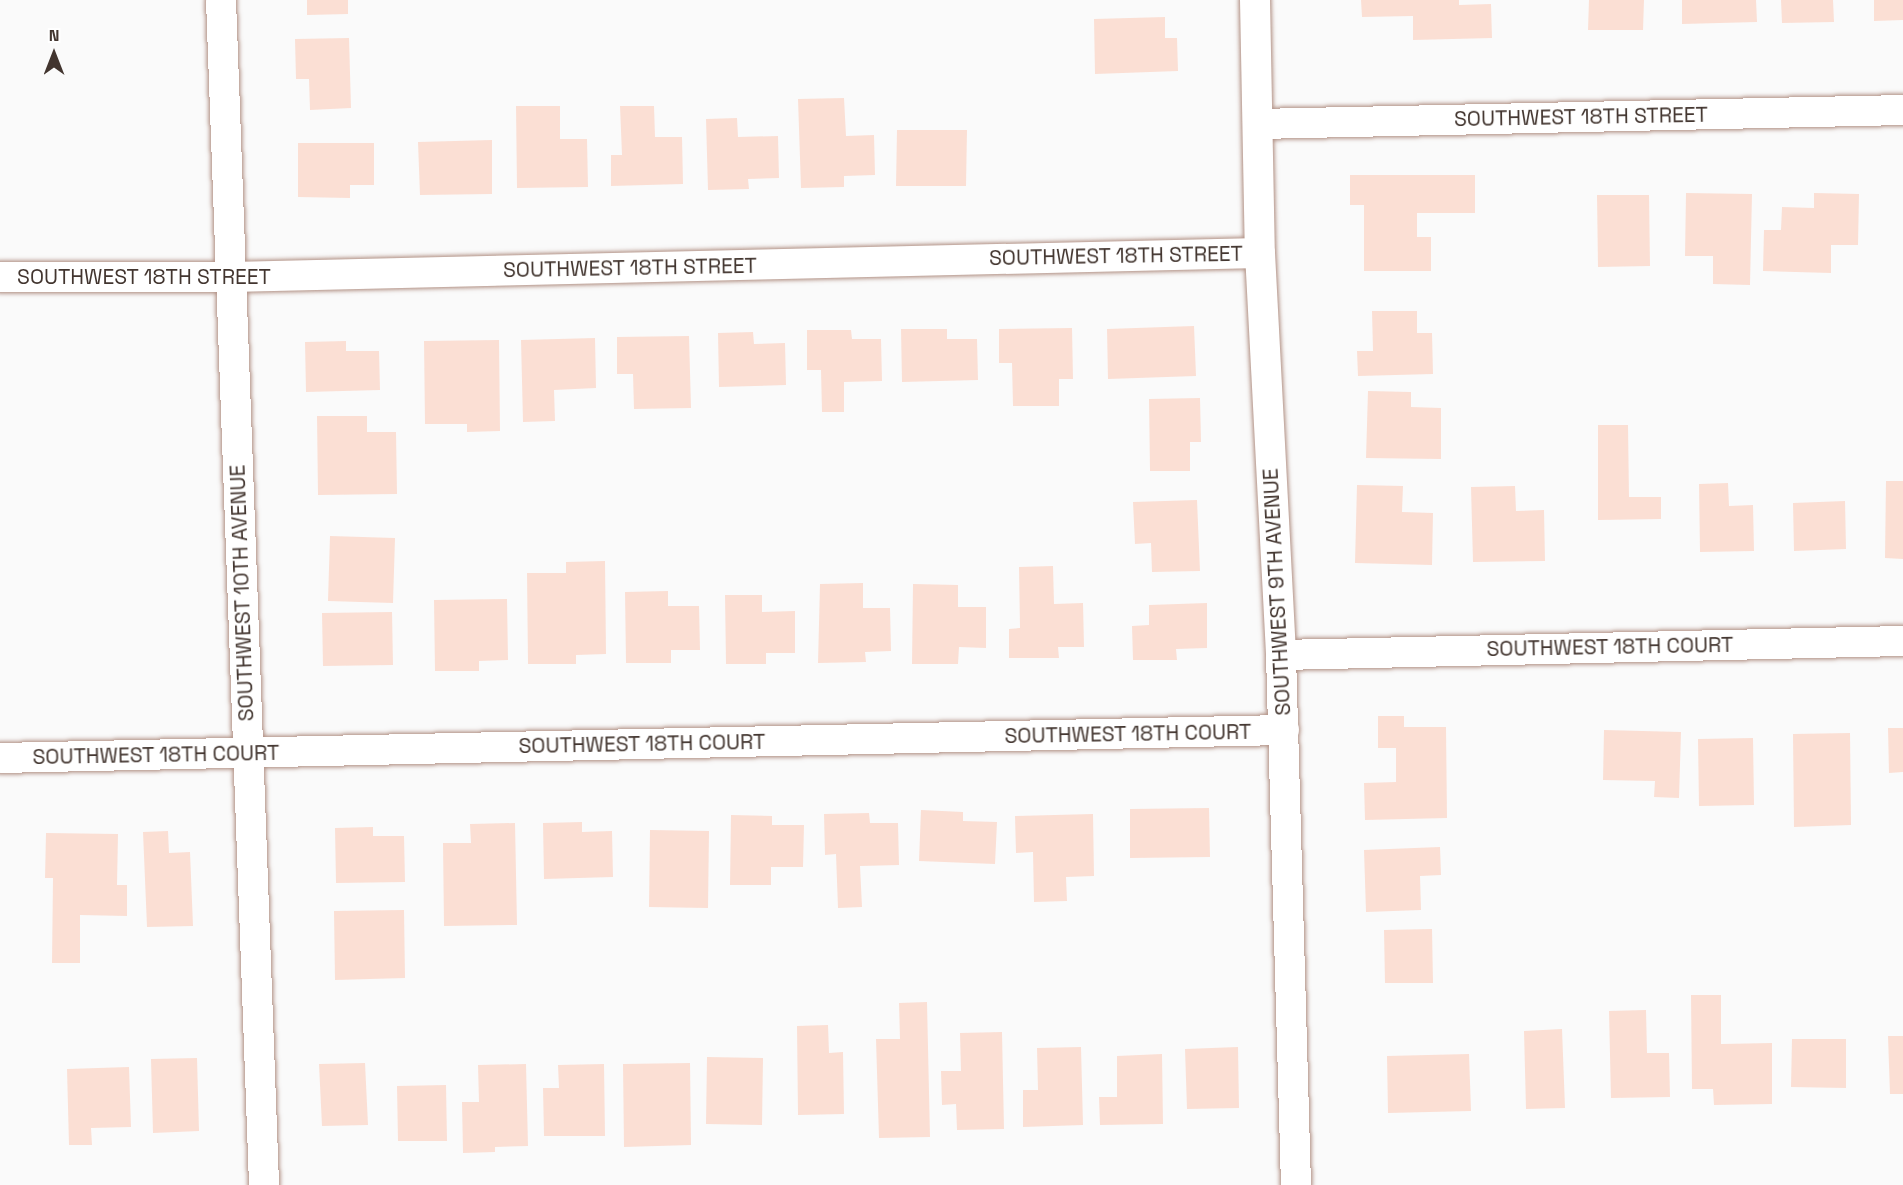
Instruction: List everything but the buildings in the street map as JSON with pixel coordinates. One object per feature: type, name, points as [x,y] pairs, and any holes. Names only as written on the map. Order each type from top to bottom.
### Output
[{"type":"street","name":"SOUTHWEST 10TH AVENUE","points":[[221,0],[264,1185]]},
{"type":"street","name":"SOUTHWEST 9TH AVENUE","points":[[1255,0],[1260,253],[1284,730],[1296,1185]]},
{"type":"street","name":"SOUTHWEST 18TH STREET","points":[[1258,124],[1903,110]]},
{"type":"street","name":"SOUTHWEST 18TH STREET","points":[[0,277],[231,277],[1260,253]]},
{"type":"street","name":"SOUTHWEST 18TH COURT","points":[[1281,655],[1903,641]]},
{"type":"street","name":"SOUTHWEST 18TH COURT","points":[[0,758],[1284,730]]}]
